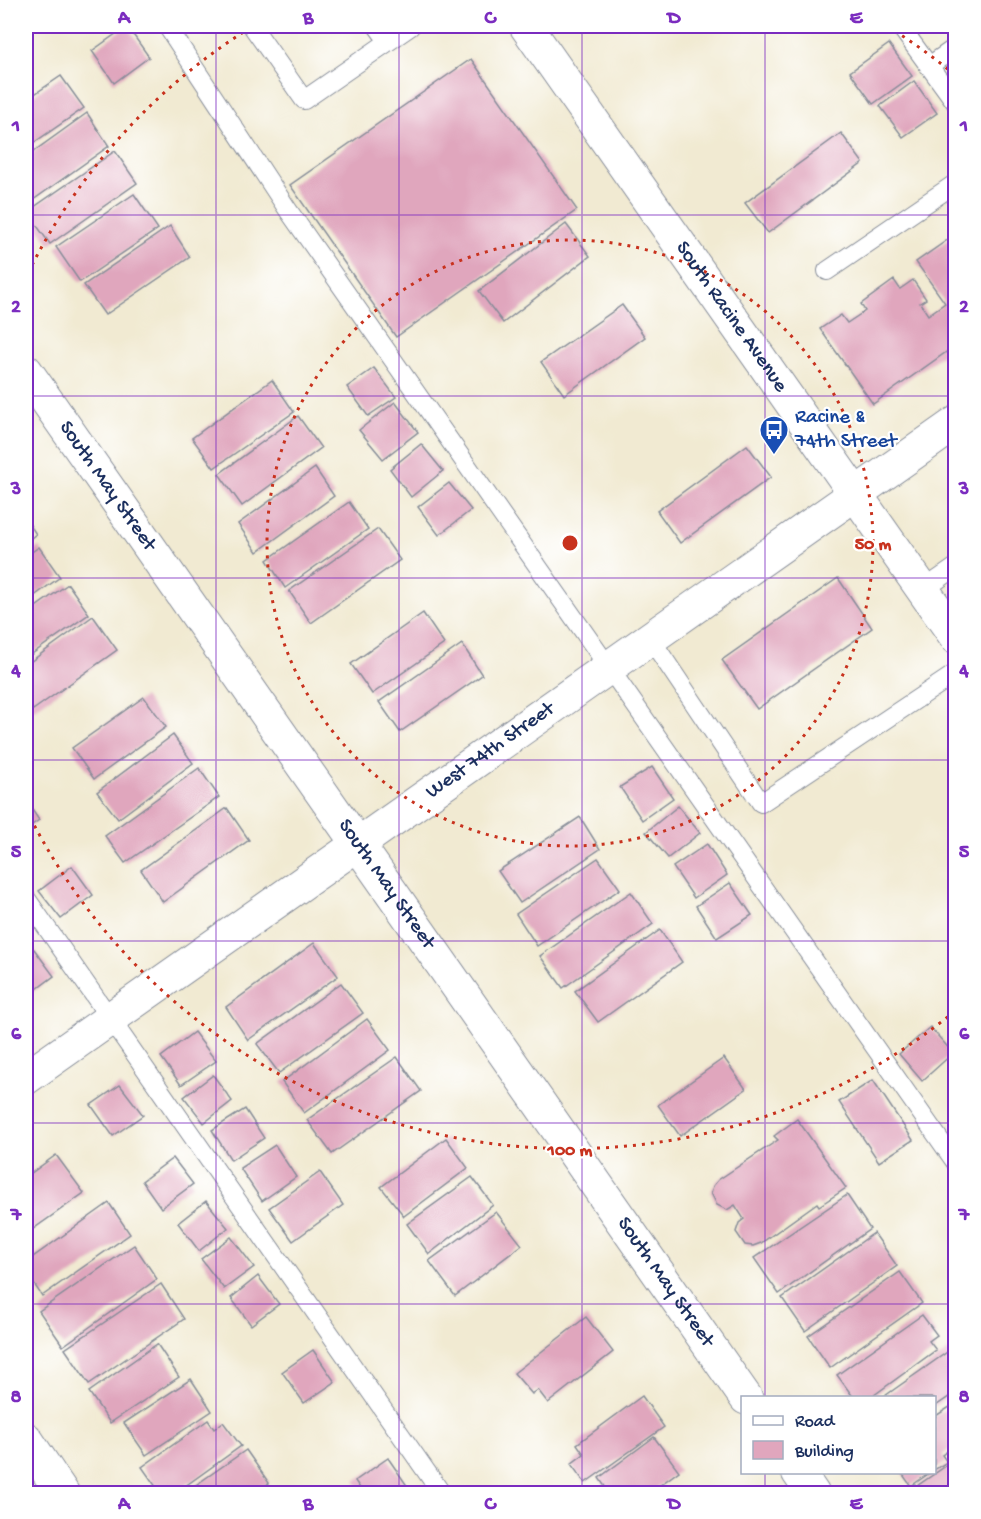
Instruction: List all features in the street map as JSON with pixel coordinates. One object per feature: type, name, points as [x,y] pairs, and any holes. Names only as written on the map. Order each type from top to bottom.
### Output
[{"type":"street","name":"South Racine Avenue","points":[[526,26],[956,637]]},
{"type":"street","name":"South May Street","points":[[26,371],[745,1396]]},
{"type":"street","name":"West 74th Street","points":[[26,1078],[956,423]]},
{"type":"street","points":[[26,1439],[63,1494]]},
{"type":"street","points":[[799,1474],[813,1494]]},
{"type":"lane","points":[[167,26],[295,220],[956,1163]]},
{"type":"lane","points":[[252,26],[303,100],[411,26]]},
{"type":"lane","points":[[377,26],[388,41]]},
{"type":"lane","points":[[900,26],[956,103]]},
{"type":"lane","points":[[929,66],[956,47]]},
{"type":"lane","points":[[827,271],[956,183]]},
{"type":"lane","points":[[923,590],[956,567]]},
{"type":"lane","points":[[650,638],[761,803],[956,673]]},
{"type":"lane","points":[[26,898],[442,1494]]},
{"type":"building","points":[[127,26],[149,57],[114,83],[92,51]]},
{"type":"building","points":[[889,44],[912,76],[873,104],[850,72]]},
{"type":"building","points":[[471,59],[577,210],[396,337],[290,185]]},
{"type":"building","points":[[61,76],[84,108],[26,148],[26,100]]},
{"type":"building","points":[[914,81],[937,113],[903,137],[880,106]]},
{"type":"building","points":[[87,113],[109,146],[26,205],[26,157]]},
{"type":"building","points":[[841,133],[863,163],[768,233],[745,203]]},
{"type":"building","points":[[115,151],[137,183],[50,244],[27,212]]},
{"type":"building","points":[[134,194],[158,229],[80,282],[56,247]]},
{"type":"building","points":[[566,224],[590,256],[503,323],[479,291]]},
{"type":"building","points":[[170,226],[190,257],[105,315],[84,285]]},
{"type":"building","points":[[956,234],[956,345],[873,404],[820,329],[841,315],[847,323],[865,311],[861,304],[894,280],[900,289],[913,280],[926,299],[920,303],[928,315],[945,303],[916,262]]},
{"type":"building","points":[[622,305],[645,337],[564,395],[541,362]]},
{"type":"building","points":[[374,368],[396,397],[368,416],[347,387]]},
{"type":"building","points":[[272,380],[294,412],[214,468],[192,438]]},
{"type":"building","points":[[395,402],[418,432],[383,459],[359,430]]},
{"type":"building","points":[[298,416],[321,448],[242,506],[219,474]]},
{"type":"building","points":[[421,444],[443,471],[411,497],[390,469]]},
{"type":"building","points":[[747,445],[771,477],[680,543],[657,511]]},
{"type":"building","points":[[315,468],[334,496],[257,552],[238,524]]},
{"type":"building","points":[[449,483],[471,510],[439,535],[418,507]]},
{"type":"building","points":[[349,502],[368,529],[285,588],[267,560]]},
{"type":"building","points":[[26,519],[36,534],[26,542]]},
{"type":"building","points":[[378,529],[400,560],[311,623],[289,591]]},
{"type":"building","points":[[39,547],[60,577],[26,602],[26,556]]},
{"type":"building","points":[[838,578],[872,628],[757,709],[722,660]]},
{"type":"building","points":[[68,584],[89,614],[26,658],[26,614]]},
{"type":"building","points":[[423,613],[444,644],[372,694],[351,664]]},
{"type":"building","points":[[93,616],[117,650],[33,710],[26,700],[26,665]]},
{"type":"building","points":[[462,644],[482,675],[400,732],[379,702]]},
{"type":"building","points":[[144,697],[166,727],[94,779],[72,748]]},
{"type":"building","points":[[173,735],[193,763],[118,819],[97,792]]},
{"type":"building","points":[[652,767],[673,798],[642,820],[620,787]]},
{"type":"building","points":[[199,768],[219,797],[125,863],[105,836]]},
{"type":"building","points":[[26,801],[39,820],[26,829]]},
{"type":"building","points":[[678,806],[700,833],[668,858],[646,832]]},
{"type":"building","points":[[227,808],[249,840],[163,902],[141,870]]},
{"type":"building","points":[[580,817],[600,849],[520,903],[498,871]]},
{"type":"building","points":[[707,844],[727,875],[694,898],[673,867]]},
{"type":"building","points":[[598,858],[620,889],[537,946],[516,914]]},
{"type":"building","points":[[72,866],[93,895],[61,919],[39,891]]},
{"type":"building","points":[[730,883],[752,915],[717,938],[696,906]]},
{"type":"building","points":[[631,892],[653,924],[563,988],[540,956]]},
{"type":"building","points":[[660,930],[682,962],[598,1022],[575,991]]},
{"type":"building","points":[[314,943],[338,976],[248,1040],[226,1007]]},
{"type":"building","points":[[34,949],[54,976],[26,997],[26,956]]},
{"type":"building","points":[[341,983],[363,1013],[279,1073],[257,1044]]},
{"type":"building","points":[[367,1019],[390,1050],[304,1113],[282,1082]]},
{"type":"building","points":[[930,1027],[953,1053],[922,1081],[899,1054]]},
{"type":"building","points":[[194,1032],[216,1061],[181,1085],[161,1057]]},
{"type":"building","points":[[397,1057],[421,1091],[332,1154],[307,1120]]},
{"type":"building","points":[[724,1058],[746,1089],[680,1136],[658,1105]]},
{"type":"building","points":[[213,1075],[232,1101],[204,1123],[184,1097]]},
{"type":"building","points":[[873,1080],[913,1140],[879,1162],[839,1102]]},
{"type":"building","points":[[120,1085],[143,1115],[113,1136],[91,1105]]},
{"type":"building","points":[[245,1109],[264,1138],[231,1160],[212,1130]]},
{"type":"building","points":[[797,1119],[846,1188],[819,1206],[817,1203],[761,1243],[753,1246],[745,1245],[736,1232],[739,1223],[744,1219],[735,1205],[727,1210],[717,1205],[711,1193],[713,1186],[718,1180],[778,1140],[774,1136]]},
{"type":"building","points":[[446,1138],[468,1168],[404,1216],[381,1187]]},
{"type":"building","points":[[275,1145],[296,1177],[262,1201],[240,1168]]},
{"type":"building","points":[[56,1155],[84,1193],[26,1234],[26,1177]]},
{"type":"building","points":[[173,1158],[193,1184],[161,1208],[142,1181]]},
{"type":"building","points":[[320,1172],[343,1205],[293,1241],[269,1208]]},
{"type":"building","points":[[472,1177],[493,1205],[429,1254],[407,1224]]},
{"type":"building","points":[[847,1195],[870,1229],[779,1294],[754,1258]]},
{"type":"building","points":[[206,1201],[228,1228],[199,1251],[178,1223]]},
{"type":"building","points":[[109,1203],[130,1234],[42,1296],[26,1272],[26,1262]]},
{"type":"building","points":[[496,1212],[522,1245],[455,1296],[429,1261]]},
{"type":"building","points":[[874,1233],[897,1266],[805,1331],[782,1298]]},
{"type":"building","points":[[231,1237],[254,1267],[224,1289],[201,1259]]},
{"type":"building","points":[[134,1245],[157,1279],[63,1346],[39,1311]]},
{"type":"building","points":[[900,1272],[922,1303],[830,1368],[808,1336]]},
{"type":"building","points":[[258,1276],[279,1304],[251,1325],[231,1298]]},
{"type":"building","points":[[161,1284],[184,1319],[89,1384],[65,1349]]},
{"type":"building","points":[[922,1315],[937,1335],[929,1341],[936,1350],[873,1396],[853,1396],[837,1375]]},
{"type":"building","points":[[586,1317],[613,1352],[548,1403],[538,1390],[532,1394],[514,1373]]},
{"type":"building","points":[[157,1344],[179,1377],[110,1423],[89,1392]]},
{"type":"building","points":[[953,1348],[956,1351],[956,1392],[936,1406],[936,1396],[885,1396]]},
{"type":"building","points":[[313,1350],[335,1382],[304,1403],[282,1372]]},
{"type":"building","points":[[191,1379],[212,1411],[146,1455],[124,1423]]},
{"type":"building","points":[[642,1396],[664,1427],[585,1483],[571,1464],[584,1454],[577,1444]]},
{"type":"building","points":[[956,1403],[956,1445],[942,1455],[947,1462],[936,1469],[936,1416]]},
{"type":"building","points":[[208,1420],[214,1429],[223,1422],[241,1446],[174,1494],[161,1494],[142,1467]]},
{"type":"building","points":[[654,1437],[679,1471],[648,1494],[610,1494],[599,1478]]},
{"type":"building","points":[[246,1450],[269,1483],[254,1494],[183,1494]]},
{"type":"building","points":[[388,1458],[408,1487],[398,1494],[364,1494],[355,1481]]},
{"type":"building","points":[[956,1459],[956,1494],[923,1494],[917,1486]]},
{"type":"building","points":[[902,1474],[928,1474],[911,1486]]},
{"type":"place","name":"Racine & 74th Street","points":[[774,456]]}]
